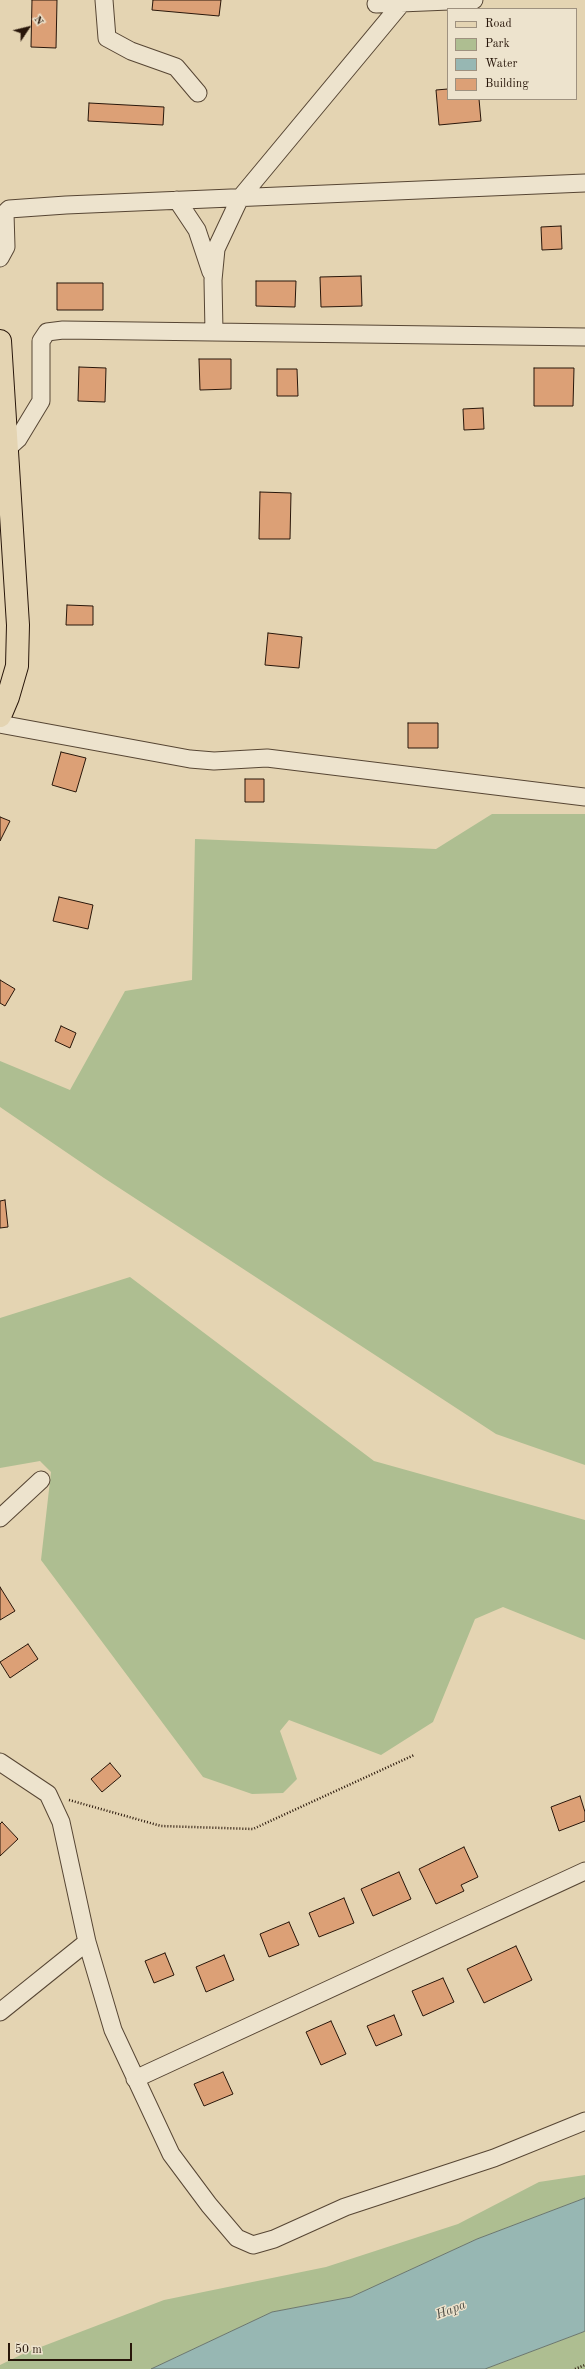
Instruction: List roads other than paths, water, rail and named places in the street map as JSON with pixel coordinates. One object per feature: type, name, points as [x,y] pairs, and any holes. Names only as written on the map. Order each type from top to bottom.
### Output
[{"type":"main road","points":[[0,342],[8,448],[18,625],[17,666],[8,697],[0,716]]},
{"type":"street","points":[[104,0],[107,38],[131,50],[176,68],[198,93]]},
{"type":"street","points":[[376,4],[474,0]]},
{"type":"street","points":[[214,332],[213,280],[216,249],[240,198],[402,3]]},
{"type":"street","points":[[0,258],[6,247],[5,213],[9,209],[585,182]]},
{"type":"street","points":[[177,200],[198,230],[213,280]]},
{"type":"street","points":[[8,448],[18,439],[41,401],[41,341],[47,332],[63,330],[585,337]]},
{"type":"street","points":[[0,724],[190,759],[214,761],[267,758],[585,797]]},
{"type":"street","points":[[0,1518],[41,1480]]},
{"type":"street","points":[[1,1764],[48,1794],[61,1822],[87,1942],[114,2030],[135,2079],[171,2154],[209,2205],[237,2238],[253,2245],[274,2239],[345,2207],[494,2158],[585,2121]]},
{"type":"street","points":[[135,2079],[585,1870]]},
{"type":"street","points":[[0,2012],[87,1942]]},
{"type":"water","name":"Нара","points":[[585,2198],[585,2331],[583,2332],[485,2369],[151,2369],[272,2312],[351,2297],[477,2239]]}]
